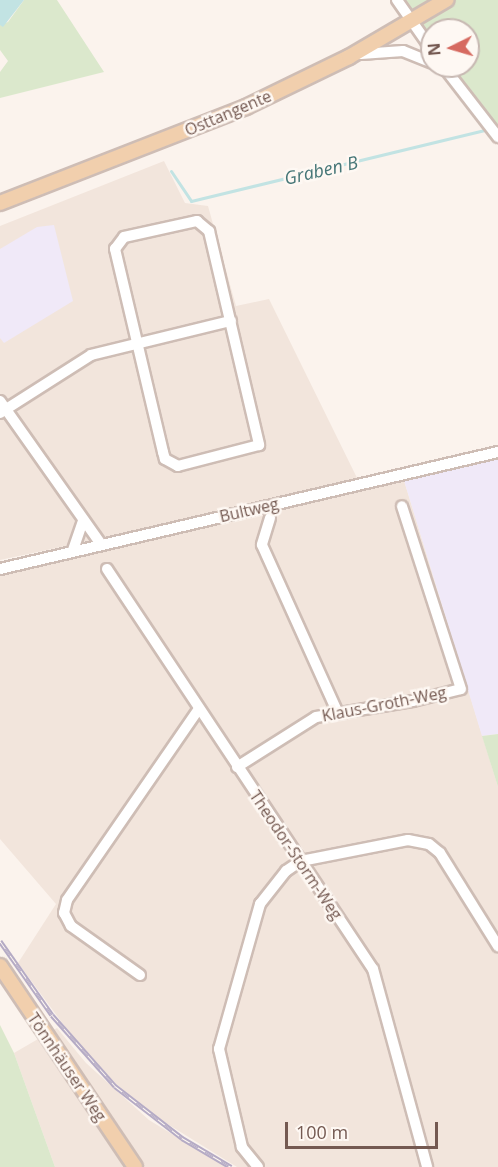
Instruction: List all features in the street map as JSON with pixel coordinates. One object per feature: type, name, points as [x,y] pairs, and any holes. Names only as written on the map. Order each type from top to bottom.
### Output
[{"type":"main road","name":"Osttangente","points":[[0,203],[199,127],[349,57],[446,0]]},
{"type":"main road","name":"Tönnhäuser Weg","points":[[0,966],[135,1167]]},
{"type":"street","points":[[397,0],[420,33]]},
{"type":"street","points":[[349,57],[390,50],[420,56]]},
{"type":"street","points":[[452,78],[498,137]]},
{"type":"street","points":[[190,221],[204,224],[209,231],[259,445],[185,466],[171,464],[162,453],[137,344],[115,258],[118,241],[190,221]]},
{"type":"street","points":[[101,544],[2,408],[91,355],[231,321]]},
{"type":"street","name":"Bultweg","points":[[0,569],[72,550],[498,452]]},
{"type":"street","name":"Klaus-Groth-Weg","points":[[237,767],[299,727],[336,711],[413,701],[461,688],[402,506]]},
{"type":"street","points":[[270,518],[262,545],[336,711]]},
{"type":"street","points":[[72,550],[83,521]]},
{"type":"street","name":"Theodor-Storm-Weg","points":[[107,569],[373,969],[427,1167]]},
{"type":"street","points":[[140,975],[71,926],[64,913],[67,900],[200,709]]},
{"type":"street","points":[[258,1167],[242,1147],[221,1065],[221,1035],[260,904],[270,887],[301,861],[408,840],[429,844],[440,853],[498,946]]},
{"type":"shaded area","points":[[164,161],[185,203],[208,206],[236,306],[269,299],[360,484],[402,474],[498,787],[498,1167],[237,1167],[153,1115],[115,1083],[77,1043],[18,963],[56,904],[0,839],[0,569],[343,487],[0,560],[0,226]]},
{"type":"shaded area","points":[[54,225],[73,301],[4,343],[0,338],[0,249],[37,227]]},
{"type":"shaded area","points":[[498,452],[498,734],[482,736],[402,474]]},
{"type":"shaded area","points":[[57,1028],[86,1063],[149,1120],[226,1167],[55,1167],[14,1053]]},
{"type":"green space","points":[[24,0],[57,0],[104,72],[0,98],[0,72],[8,61],[0,50],[0,25],[8,22]]},
{"type":"green space","points":[[397,0],[498,0],[498,137],[452,78],[480,78],[480,18],[420,18],[420,33]]},
{"type":"green space","points":[[498,734],[498,787],[482,736]]},
{"type":"green space","points":[[0,1025],[14,1053],[55,1167],[0,1167]]},
{"type":"water","points":[[0,0],[24,0],[3,27],[0,25]]},
{"type":"waterway","name":"Graben B","points":[[171,171],[191,201],[485,130]]},
{"type":"railway","points":[[0,941],[52,1015],[115,1086],[182,1138],[231,1167]]}]
